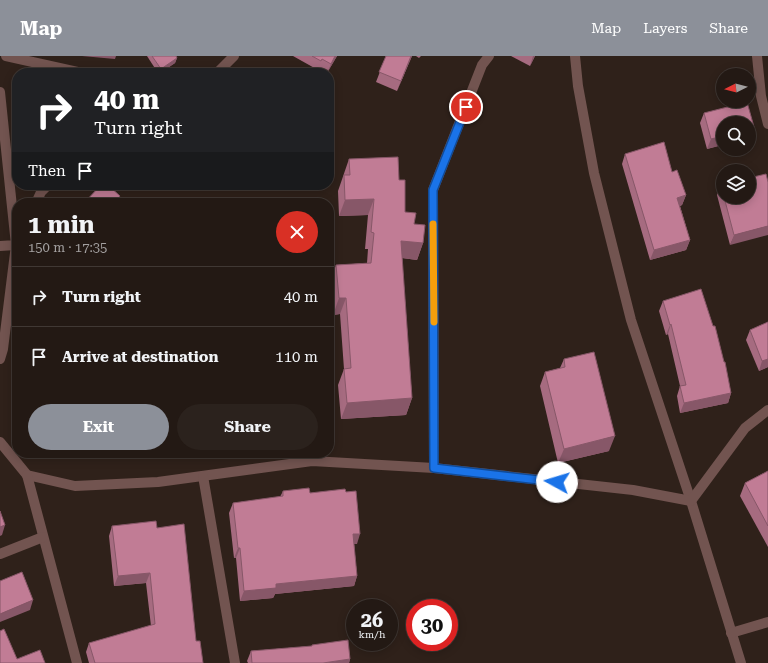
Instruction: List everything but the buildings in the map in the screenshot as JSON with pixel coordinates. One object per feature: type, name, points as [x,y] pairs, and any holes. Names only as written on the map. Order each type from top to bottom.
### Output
[{"type":"street","points":[[6,56],[60,68]]},
{"type":"street","points":[[222,68],[234,56]]},
{"type":"street","points":[[434,468],[433,190],[482,65],[490,56]]},
{"type":"street","points":[[574,56],[594,173],[631,320],[691,500],[741,663]]},
{"type":"street","points":[[757,56],[761,96],[768,124]]},
{"type":"street","points":[[0,92],[12,206]]},
{"type":"street","points":[[0,246],[12,244]]},
{"type":"street","points":[[0,359],[3,349],[12,276]]},
{"type":"street","points":[[691,500],[745,428],[768,410]]},
{"type":"street","points":[[0,442],[12,457]]},
{"type":"street","points":[[13,458],[27,475],[77,663]]},
{"type":"street","points":[[27,475],[75,486],[158,482],[312,461],[434,468],[634,490],[691,500]]},
{"type":"street","points":[[202,476],[235,663]]},
{"type":"street","points":[[0,554],[44,537]]},
{"type":"street","points":[[731,633],[768,622]]},
{"type":"slow traffic","points":[[433,224],[434,322]]},
{"type":"route","points":[[466,107],[433,190],[434,468],[557,482]]}]
